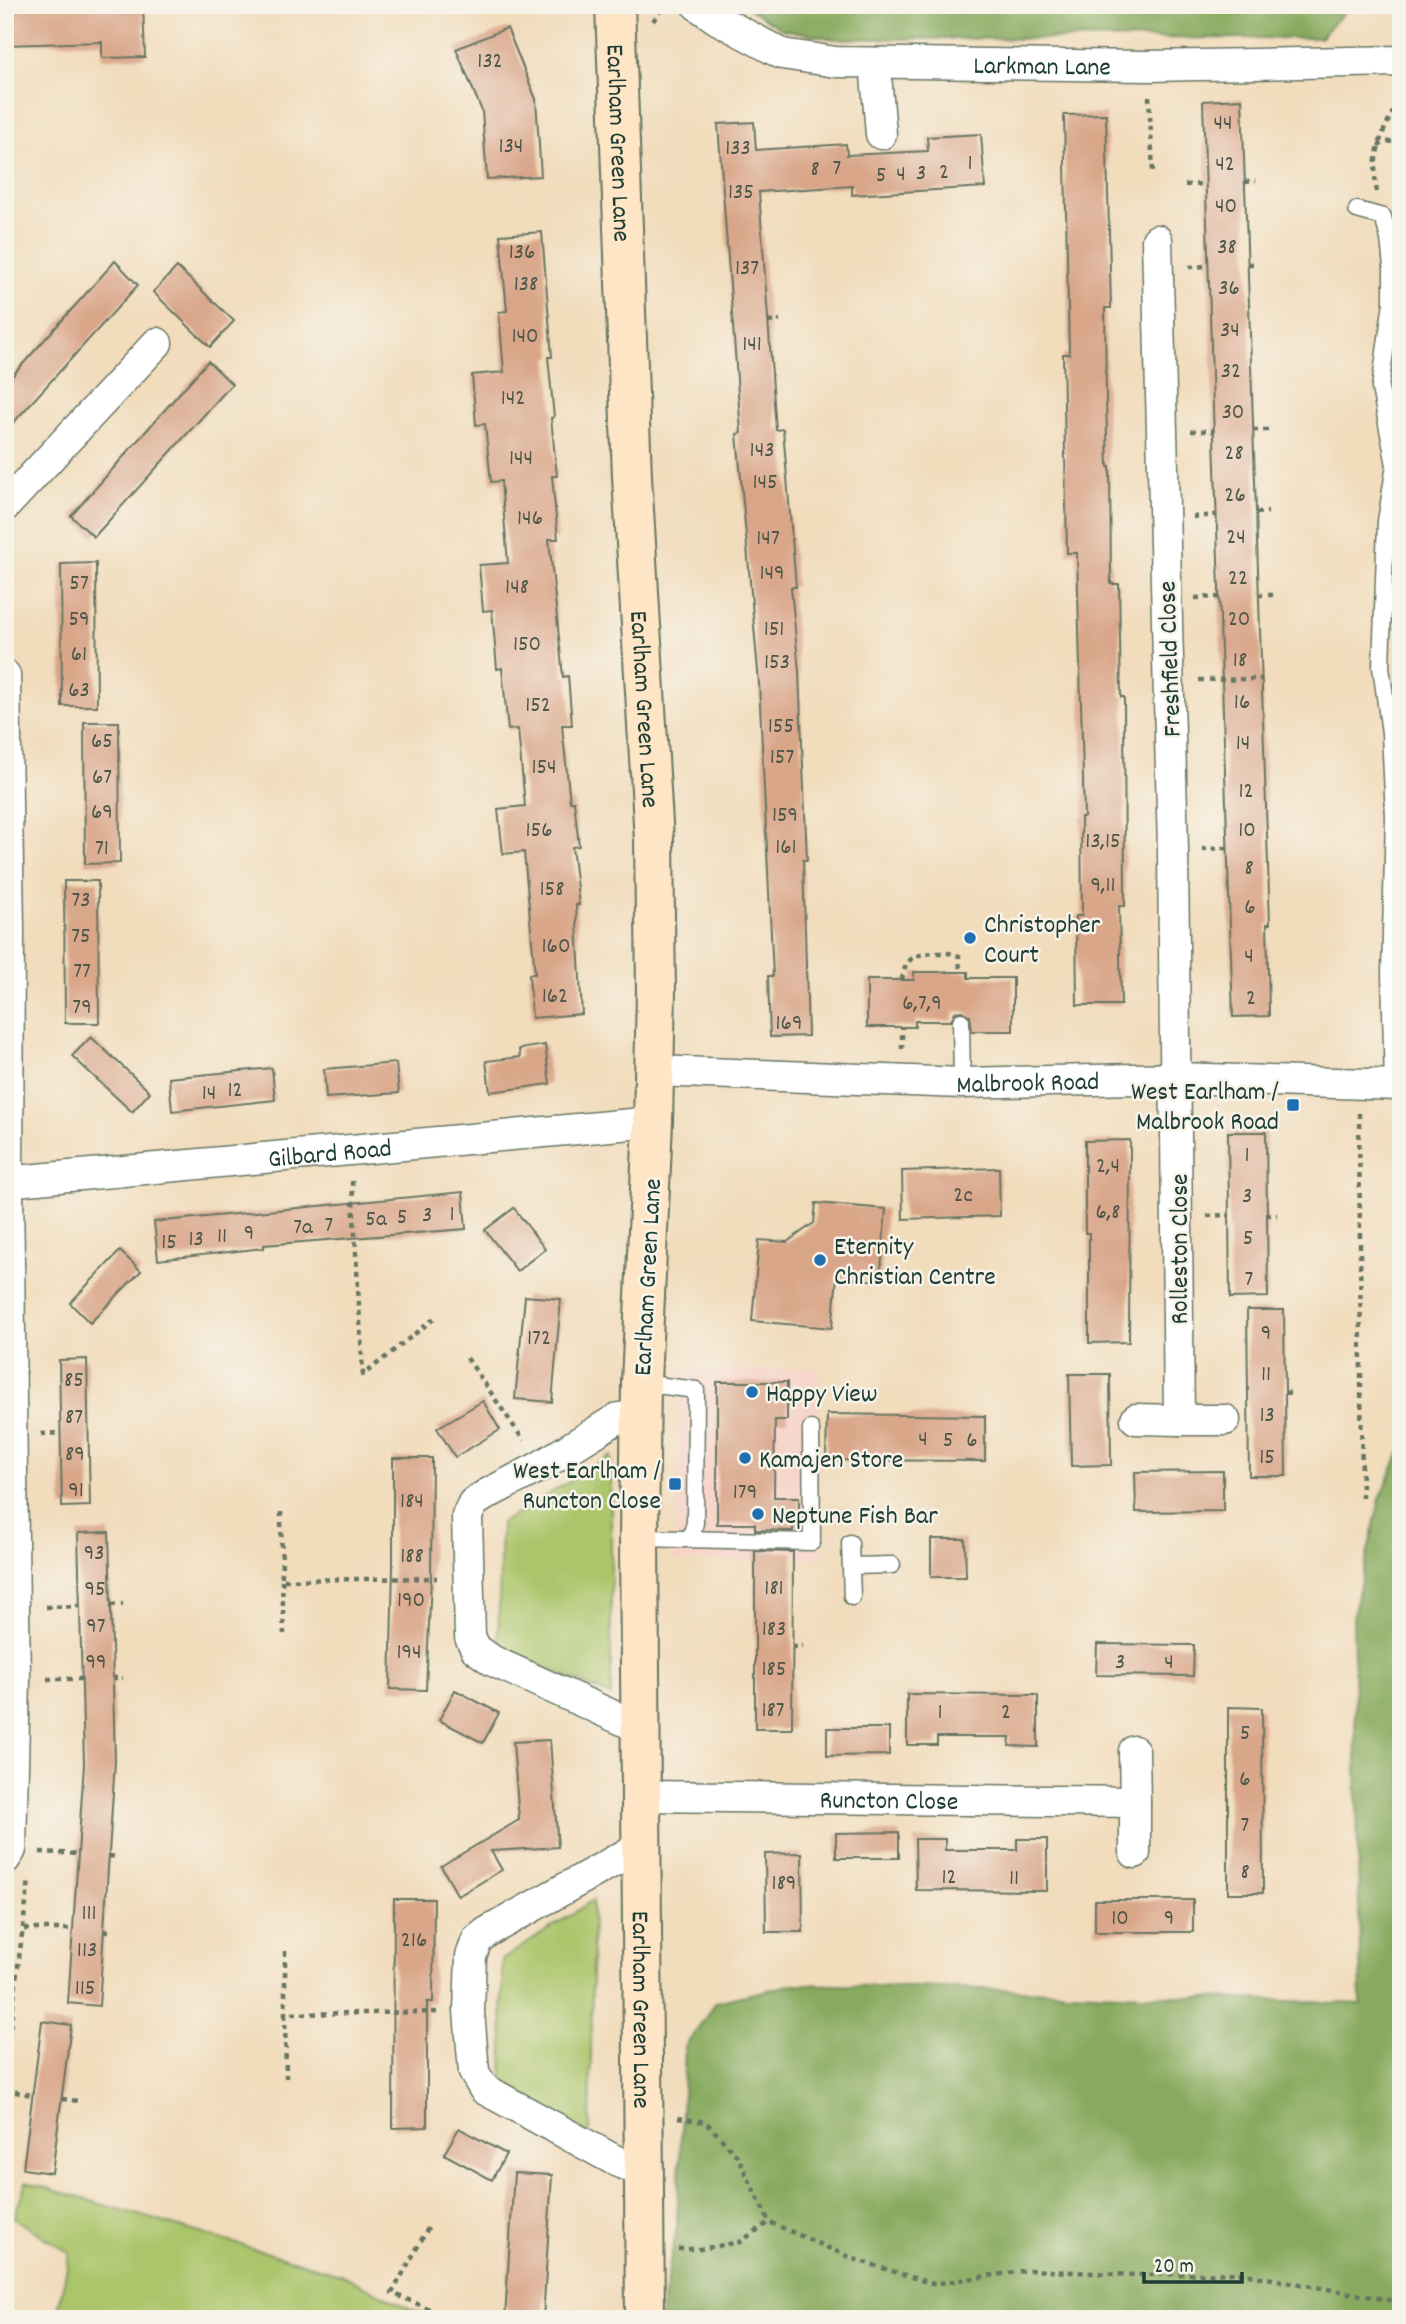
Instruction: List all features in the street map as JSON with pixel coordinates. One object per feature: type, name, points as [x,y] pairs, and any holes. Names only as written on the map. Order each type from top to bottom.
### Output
[{"type":"street","name":"Earlham Green Lane","points":[[615,5],[632,477],[654,840],[653,1122],[641,1399],[639,1538],[643,2312]]},
{"type":"street","name":"Larkman Lane","points":[[698,5],[717,19],[782,54],[836,62],[1148,66],[1401,61]]},
{"type":"street","points":[[875,63],[881,134]]},
{"type":"street","name":"Freshfield Close","points":[[1157,240],[1177,1078]]},
{"type":"street","points":[[5,506],[157,343]]},
{"type":"street","points":[[5,675],[7,1181],[15,1679],[11,1850],[19,1855]]},
{"type":"street","name":"Malbrook Road","points":[[654,1071],[962,1083],[1177,1078],[1397,1085]]},
{"type":"street","name":"Rolleston Close","points":[[1177,1078],[1179,1420]]},
{"type":"street","name":"Gilbard Road","points":[[7,1181],[653,1122]]},
{"type":"street","points":[[640,1728],[493,1661],[476,1649],[470,1637],[467,1516],[473,1503],[541,1466],[618,1418],[641,1399]]},
{"type":"street","points":[[1136,1419],[1225,1420]]},
{"type":"street","points":[[1134,1751],[1135,1853]]},
{"type":"street","name":"Runcton Close","points":[[642,1796],[1135,1802]]},
{"type":"street","points":[[641,1846],[477,1940],[471,1956],[469,2011],[474,2072],[484,2089],[618,2162],[643,2172]]},
{"type":"lane","points":[[1357,210],[1383,217],[1392,267],[1392,302],[1380,388],[1395,466],[1386,522],[1381,667],[1390,733],[1394,816],[1391,880],[1397,1085]]},
{"type":"lane","points":[[961,1021],[962,1083]]},
{"type":"lane","points":[[641,1399],[696,1390],[695,1523],[690,1539]]},
{"type":"lane","points":[[639,1538],[812,1542],[811,1429]]},
{"type":"lane","points":[[850,1542],[853,1566],[852,1597]]},
{"type":"lane","points":[[853,1566],[892,1565]]},
{"type":"path","points":[[1148,66],[1153,172]]},
{"type":"path","points":[[1383,217],[1374,168],[1377,147],[1401,98]]},
{"type":"path","points":[[1377,147],[1386,142],[1401,141]]},
{"type":"path","points":[[1245,182],[1256,181]]},
{"type":"path","points":[[1185,185],[1206,184]]},
{"type":"path","points":[[1248,264],[1258,264]]},
{"type":"path","points":[[768,322],[780,320]]},
{"type":"path","points":[[1253,430],[1268,430]]},
{"type":"path","points":[[1256,513],[1268,512]]},
{"type":"path","points":[[1258,595],[1273,595]]},
{"type":"path","points":[[1221,680],[1261,678]]},
{"type":"path","points":[[902,980],[903,968],[911,959],[922,954],[953,953],[959,956],[960,972]]},
{"type":"path","points":[[1359,1084],[1362,1503]]},
{"type":"path","points":[[352,1174],[363,1375],[436,1317]]},
{"type":"path","points":[[1266,1215],[1277,1215]]},
{"type":"path","points":[[467,1358],[541,1466]]},
{"type":"path","points":[[1285,1392],[1296,1392]]},
{"type":"path","points":[[33,1434],[61,1433]]},
{"type":"path","points":[[281,1512],[284,1634]]},
{"type":"path","points":[[282,1580],[470,1577]]},
{"type":"path","points":[[111,1605],[123,1604]]},
{"type":"path","points":[[38,1607],[79,1606]]},
{"type":"path","points":[[792,1647],[803,1646]]},
{"type":"path","points":[[113,1678],[123,1678]]},
{"type":"path","points":[[39,1679],[81,1679]]},
{"type":"path","points":[[19,1855],[78,1854]]},
{"type":"path","points":[[108,1856],[117,1857]]},
{"type":"path","points":[[5,2067],[29,1877]]},
{"type":"path","points":[[24,1929],[73,1929]]},
{"type":"path","points":[[104,1931],[112,1931]]},
{"type":"path","points":[[285,1951],[286,2078]]},
{"type":"path","points":[[285,2014],[469,2011]]},
{"type":"path","points":[[5,2090],[32,2095]]},
{"type":"path","points":[[62,2099],[79,2101]]},
{"type":"path","points":[[643,2113],[706,2122],[738,2157],[768,2222],[854,2259],[933,2284],[1028,2270],[1135,2275],[1239,2273],[1394,2301],[1401,2307]]},
{"type":"path","points":[[643,2248],[701,2249],[740,2242],[768,2222]]},
{"type":"path","points":[[428,2228],[392,2293],[453,2319]]},
{"type":"path","points":[[1394,2301],[1401,2250]]},
{"type":"shaded area","points":[[819,1368],[817,1528],[823,1558],[674,1561],[681,1372]]},
{"type":"green space","points":[[743,5],[1351,5],[1320,38],[834,39],[782,29]]},
{"type":"green space","points":[[1401,1450],[1401,2319],[662,2319],[661,2312],[677,2226],[685,2047],[716,2002],[794,1984],[1361,2004],[1353,1616],[1380,1499]]},
{"type":"green space","points":[[611,1456],[611,1696],[498,1647],[501,1523]]},
{"type":"green space","points":[[593,1900],[590,2135],[503,2081],[502,1960]]},
{"type":"green space","points":[[26,2182],[340,2274],[409,2308],[438,2319],[56,2319],[70,2253],[14,2218]]},
{"type":"building","points":[[5,5],[143,5],[145,57],[102,58],[102,42],[5,45]]},
{"type":"building","points":[[507,28],[536,99],[541,176],[487,179],[482,111],[456,49]]},
{"type":"building","points":[[1242,99],[1270,924],[1267,924],[1269,1016],[1233,1017],[1203,101]]},
{"type":"building","points":[[1106,114],[1111,308],[1105,308],[1106,398],[1110,467],[1111,584],[1119,584],[1121,697],[1124,697],[1125,906],[1119,906],[1121,1005],[1077,1005],[1076,916],[1082,916],[1081,817],[1084,817],[1077,553],[1067,553],[1063,354],[1069,354],[1064,115]]},
{"type":"building","points":[[754,122],[756,150],[846,144],[847,155],[928,151],[927,137],[981,134],[985,187],[852,195],[852,186],[759,192],[776,430],[783,429],[796,587],[791,587],[799,672],[807,860],[803,860],[808,1036],[770,1037],[768,976],[773,976],[759,683],[737,434],[741,433],[718,124]]},
{"type":"building","points":[[542,232],[552,357],[548,357],[554,417],[551,418],[557,476],[552,476],[558,539],[549,539],[563,677],[568,676],[572,725],[562,725],[570,802],[574,801],[579,846],[572,847],[579,905],[576,905],[582,1014],[532,1018],[529,974],[535,974],[524,852],[503,854],[498,809],[525,806],[518,729],[508,730],[502,668],[497,669],[492,610],[483,611],[479,565],[508,563],[501,481],[491,482],[485,424],[476,425],[472,375],[504,372],[499,312],[507,311],[500,235]]},
{"type":"building","points":[[115,261],[138,285],[5,432],[5,384]]},
{"type":"building","points":[[177,267],[234,321],[210,347],[153,292]]},
{"type":"building","points":[[208,361],[232,384],[94,537],[71,516]]},
{"type":"building","points":[[96,563],[97,706],[62,706],[61,564]]},
{"type":"building","points":[[84,722],[119,722],[120,863],[85,864]]},
{"type":"building","points":[[64,881],[98,881],[99,1023],[65,1023]]},
{"type":"building","points":[[914,972],[968,972],[968,978],[1013,978],[1013,1031],[972,1031],[970,1016],[962,1011],[955,1012],[951,1021],[915,1021],[915,1027],[867,1027],[867,980],[914,980]]},
{"type":"building","points":[[91,1037],[150,1092],[132,1112],[72,1056]]},
{"type":"building","points":[[545,1045],[550,1084],[490,1092],[486,1061],[520,1057],[519,1049]]},
{"type":"building","points":[[396,1063],[399,1093],[326,1098],[324,1069]]},
{"type":"building","points":[[272,1068],[275,1100],[172,1111],[169,1078]]},
{"type":"building","points":[[1228,1132],[1266,1132],[1268,1297],[1230,1298]]},
{"type":"building","points":[[1130,1140],[1129,1342],[1089,1343],[1089,1233],[1085,1233],[1085,1141]]},
{"type":"building","points":[[999,1168],[1000,1216],[903,1219],[902,1171]]},
{"type":"building","points":[[463,1192],[466,1229],[264,1245],[264,1248],[158,1260],[154,1222]]},
{"type":"building","name":"Eternity Christian Centre","points":[[816,1203],[886,1209],[880,1281],[837,1277],[832,1328],[752,1321],[759,1240],[787,1242],[814,1223]]},
{"type":"building","points":[[514,1208],[545,1249],[517,1271],[485,1230]]},
{"type":"building","points":[[120,1251],[141,1271],[90,1323],[70,1303]]},
{"type":"building","points":[[525,1296],[561,1299],[552,1402],[515,1399]]},
{"type":"building","points":[[1247,1310],[1284,1310],[1286,1476],[1249,1476]]},
{"type":"building","points":[[87,1359],[90,1506],[62,1507],[59,1360]]},
{"type":"building","points":[[1069,1374],[1110,1374],[1111,1465],[1071,1466]]},
{"type":"building","points":[[717,1382],[787,1382],[787,1420],[775,1420],[774,1497],[799,1497],[799,1525],[793,1525],[793,1531],[755,1530],[755,1524],[717,1524]]},
{"type":"building","points":[[483,1401],[500,1430],[455,1457],[437,1428]]},
{"type":"building","points":[[827,1414],[985,1416],[985,1461],[826,1460]]},
{"type":"building","points":[[393,1458],[432,1458],[431,1579],[426,1690],[390,1689]]},
{"type":"building","points":[[1223,1471],[1223,1511],[1136,1512],[1135,1472]]},
{"type":"building","points":[[109,1532],[115,1761],[99,2006],[68,2003],[84,1764],[78,1533]]},
{"type":"building","points":[[931,1539],[965,1539],[966,1577],[931,1577]]},
{"type":"building","points":[[755,1551],[793,1552],[792,1729],[755,1729]]},
{"type":"building","points":[[1097,1644],[1194,1645],[1193,1676],[1096,1675]]},
{"type":"building","points":[[455,1690],[499,1713],[483,1743],[439,1720]]},
{"type":"building","points":[[907,1694],[1038,1695],[1038,1747],[1009,1746],[1010,1737],[937,1737],[937,1745],[907,1745]]},
{"type":"building","points":[[1228,1707],[1262,1708],[1263,1893],[1228,1893]]},
{"type":"building","points":[[827,1728],[889,1728],[889,1755],[827,1756]]},
{"type":"building","points":[[550,1740],[558,1847],[491,1851],[502,1870],[458,1896],[441,1866],[519,1820],[513,1742]]},
{"type":"building","points":[[899,1832],[899,1858],[836,1858],[836,1833]]},
{"type":"building","points":[[915,1839],[945,1839],[945,1850],[1017,1850],[1017,1839],[1047,1839],[1047,1891],[916,1890]]},
{"type":"building","points":[[802,1853],[803,1932],[766,1932],[765,1854]]},
{"type":"building","points":[[394,1899],[434,1899],[433,2002],[427,2002],[427,2127],[393,2128]]},
{"type":"building","points":[[1095,1900],[1193,1900],[1193,1932],[1095,1932]]},
{"type":"building","points":[[42,2021],[71,2025],[52,2173],[23,2169]]},
{"type":"building","points":[[459,2128],[506,2154],[492,2180],[444,2154]]},
{"type":"building","points":[[514,2173],[552,2175],[543,2319],[505,2319]]},
{"type":"place","name":"Christopher Court","points":[[970,938]]},
{"type":"place","name":"West Earlham / Malbrook Road","points":[[1293,1105]]},
{"type":"place","name":"Eternity Christian Centre","points":[[820,1260]]},
{"type":"place","name":"Happy View","points":[[752,1392]]},
{"type":"place","name":"Kamajen Store","points":[[745,1458]]},
{"type":"place","name":"West Earlham / Runcton Close","points":[[675,1484]]},
{"type":"place","name":"Neptune Fish Bar","points":[[758,1514]]}]
